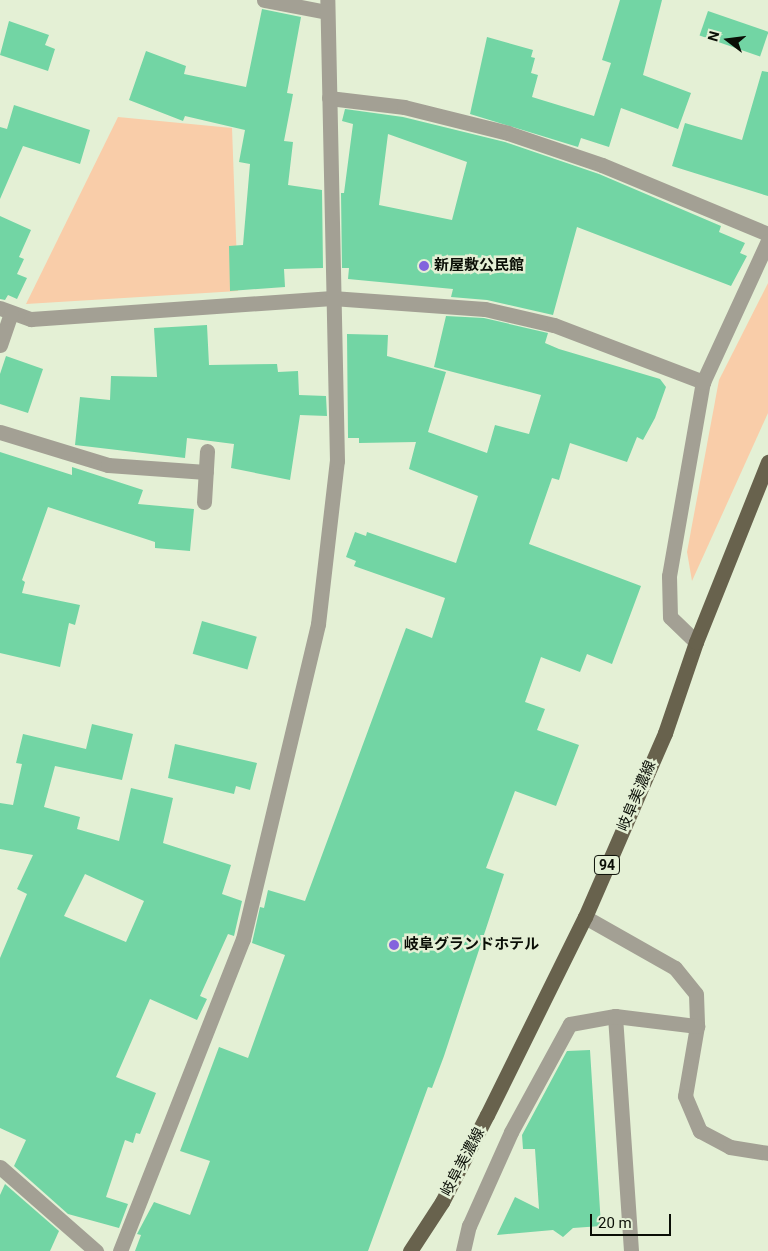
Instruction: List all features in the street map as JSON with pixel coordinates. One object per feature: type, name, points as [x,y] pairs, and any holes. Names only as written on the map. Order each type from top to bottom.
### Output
[{"type":"main road","name":"岐阜美濃線","points":[[410,1251],[483,1124],[585,917],[664,733],[696,642],[768,462]]},
{"type":"street","points":[[120,1251],[243,939],[318,624],[337,461],[327,6],[264,0]]},
{"type":"street","points":[[329,98],[404,107],[508,133],[602,165],[768,234]]},
{"type":"street","points":[[696,642],[670,617],[669,576],[703,382],[768,241]]},
{"type":"street","points":[[0,345],[6,310],[31,320],[332,298],[485,309],[554,325],[703,382]]},
{"type":"street","points":[[0,432],[108,465],[206,472]]},
{"type":"street","points":[[204,502],[207,451]]},
{"type":"street","points":[[585,917],[675,968],[696,994],[698,1026],[685,1096],[700,1130],[730,1148],[768,1153]]},
{"type":"street","points":[[463,1251],[469,1226],[511,1132],[570,1024],[615,1016],[698,1026]]},
{"type":"street","points":[[615,1016],[631,1251]]},
{"type":"street","points":[[0,1167],[96,1251]]},
{"type":"shaded area","points":[[118,117],[232,128],[238,291],[26,304]]},
{"type":"shaded area","points":[[768,283],[768,413],[692,581],[687,552],[719,380]]},
{"type":"building","points":[[620,0],[662,0],[643,75],[691,93],[678,129],[621,108],[609,147],[581,138],[578,147],[470,114],[487,37],[533,50],[531,57],[535,58],[531,73],[538,75],[532,97],[594,116],[611,63],[602,60]]},
{"type":"building","points":[[262,9],[301,17],[287,93],[293,94],[284,141],[293,142],[288,185],[322,190],[323,268],[284,269],[285,287],[230,291],[229,246],[243,245],[250,164],[239,162],[245,130],[185,116],[183,121],[129,100],[146,51],[186,66],[184,74],[246,87]]},
{"type":"building","points":[[708,11],[768,32],[760,56],[700,36]]},
{"type":"building","points":[[9,21],[49,35],[45,45],[55,49],[48,71],[0,55]]},
{"type":"building","points":[[762,71],[768,72],[768,196],[672,166],[685,123],[742,140]]},
{"type":"building","points":[[14,105],[90,130],[80,164],[23,146],[0,199],[0,127],[7,129]]},
{"type":"building","points":[[345,109],[403,117],[505,142],[599,174],[721,226],[719,232],[745,243],[740,253],[747,256],[731,286],[577,227],[553,315],[487,300],[451,297],[453,289],[348,279],[349,268],[342,268],[341,193],[344,193],[353,124],[342,121]],"holes":[[[388,134],[467,162],[452,220],[379,205]]]},
{"type":"building","points":[[0,216],[31,230],[19,257],[24,259],[17,274],[27,278],[17,299],[8,295],[5,300],[0,299]]},
{"type":"building","points":[[446,316],[484,318],[548,333],[545,343],[559,349],[660,379],[666,387],[655,418],[643,440],[637,437],[627,462],[570,443],[559,480],[552,478],[529,544],[641,586],[612,664],[587,654],[580,672],[541,657],[525,702],[545,709],[537,730],[579,745],[556,806],[515,791],[486,868],[504,874],[444,1056],[432,1088],[428,1087],[368,1251],[135,1251],[141,1235],[137,1234],[154,1202],[190,1215],[210,1161],[180,1151],[219,1047],[248,1058],[285,955],[252,943],[260,907],[264,908],[268,890],[305,901],[406,628],[432,638],[445,598],[354,566],[356,561],[346,557],[355,532],[366,536],[367,532],[456,563],[478,496],[409,469],[416,442],[359,443],[359,438],[348,438],[347,334],[388,335],[387,356],[446,372],[428,432],[487,453],[495,425],[529,434],[541,395],[434,367]]},
{"type":"building","points":[[207,325],[209,365],[277,364],[278,372],[298,371],[299,395],[326,396],[327,416],[300,415],[290,480],[231,468],[234,444],[187,438],[185,458],[75,445],[80,397],[110,400],[111,376],[157,377],[154,328]]},
{"type":"building","points":[[6,356],[43,369],[28,413],[0,404],[0,374]]},
{"type":"building","points":[[0,452],[72,475],[72,467],[143,490],[138,504],[194,509],[190,551],[155,548],[155,542],[48,507],[22,580],[25,582],[22,593],[80,605],[75,625],[69,623],[60,667],[0,653]]},
{"type":"building","points":[[202,621],[257,637],[247,669],[193,654]]},
{"type":"building","points":[[92,724],[133,734],[122,780],[55,766],[44,807],[80,817],[77,829],[119,841],[131,788],[173,798],[163,843],[231,865],[222,894],[242,901],[234,936],[228,934],[200,996],[207,999],[197,1020],[150,999],[116,1077],[156,1093],[140,1134],[136,1133],[133,1143],[125,1140],[106,1197],[128,1204],[119,1228],[68,1214],[14,1166],[26,1140],[0,1128],[0,958],[27,894],[17,889],[33,855],[0,849],[0,803],[13,805],[22,764],[16,763],[23,734],[86,749]],"holes":[[[85,874],[144,901],[126,942],[64,916]]]},
{"type":"building","points":[[175,744],[257,763],[250,790],[236,786],[234,794],[168,778]]},
{"type":"building","points":[[590,1050],[601,1226],[573,1228],[563,1237],[553,1230],[497,1235],[515,1197],[539,1209],[535,1149],[523,1149],[522,1135],[567,1051]]},
{"type":"building","points":[[5,1184],[59,1231],[50,1251],[0,1251],[0,1195]]},
{"type":"place","name":"新屋敷公民館","points":[[424,266]]},
{"type":"place","name":"岐阜グランドホテル","points":[[394,945]]}]
